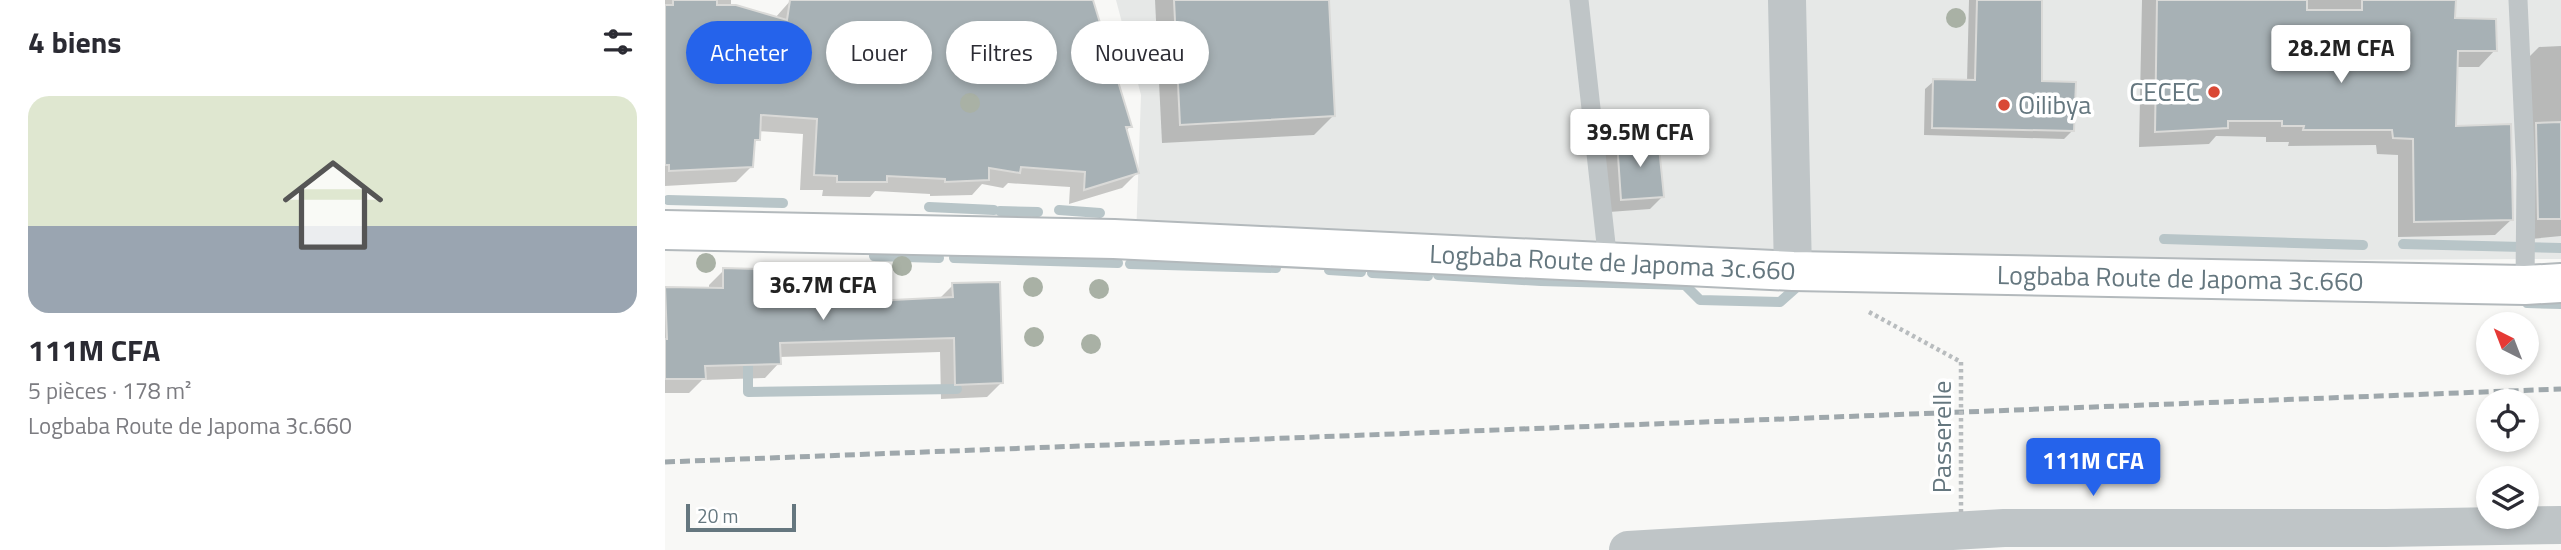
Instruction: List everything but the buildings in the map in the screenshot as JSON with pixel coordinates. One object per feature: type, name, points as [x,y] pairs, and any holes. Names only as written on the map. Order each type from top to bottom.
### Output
[{"type":"main road","name":"Logbaba Route de Japoma 3c.660","points":[[665,230],[1114,239],[1793,271],[2543,284]]},
{"type":"street","points":[[1787,0],[1793,271]]},
{"type":"street","points":[[1628,550],[2004,528],[2561,525]]},
{"type":"lane","points":[[1580,0],[1608,262]]},
{"type":"lane","points":[[2518,0],[2526,173],[2543,284]]},
{"type":"path","name":"Passerelle","points":[[1865,310],[1961,362],[1961,512]]},
{"type":"shaded area","points":[[1116,0],[2561,0],[2561,259],[1730,262],[1136,238],[1141,95],[1138,84],[1209,84],[1209,21],[1122,21]]},
{"type":"waterway","points":[[668,200],[783,203]]},
{"type":"waterway","points":[[929,207],[994,210]]},
{"type":"waterway","points":[[1059,210],[1100,213]]},
{"type":"waterway","points":[[1000,211],[1038,212]]},
{"type":"waterway","points":[[2164,239],[2363,245]]},
{"type":"waterway","points":[[2403,244],[2561,248]]},
{"type":"waterway","points":[[874,256],[939,258]]},
{"type":"waterway","points":[[954,258],[1118,263]]},
{"type":"waterway","points":[[1130,264],[1276,268]]},
{"type":"waterway","points":[[1329,270],[1361,272]]},
{"type":"waterway","points":[[1372,273],[1428,276]]},
{"type":"waterway","points":[[1438,275],[1685,285],[1700,300],[1780,302],[1798,286]]},
{"type":"waterway","points":[[2527,303],[2561,304]]},
{"type":"waterway","points":[[748,364],[748,392],[957,389]]},
{"type":"railway","points":[[665,462],[2561,389]]},
{"type":"place","name":"CECEC","points":[[2214,92]]},
{"type":"place","name":"Oilibya","points":[[2004,105]]}]
